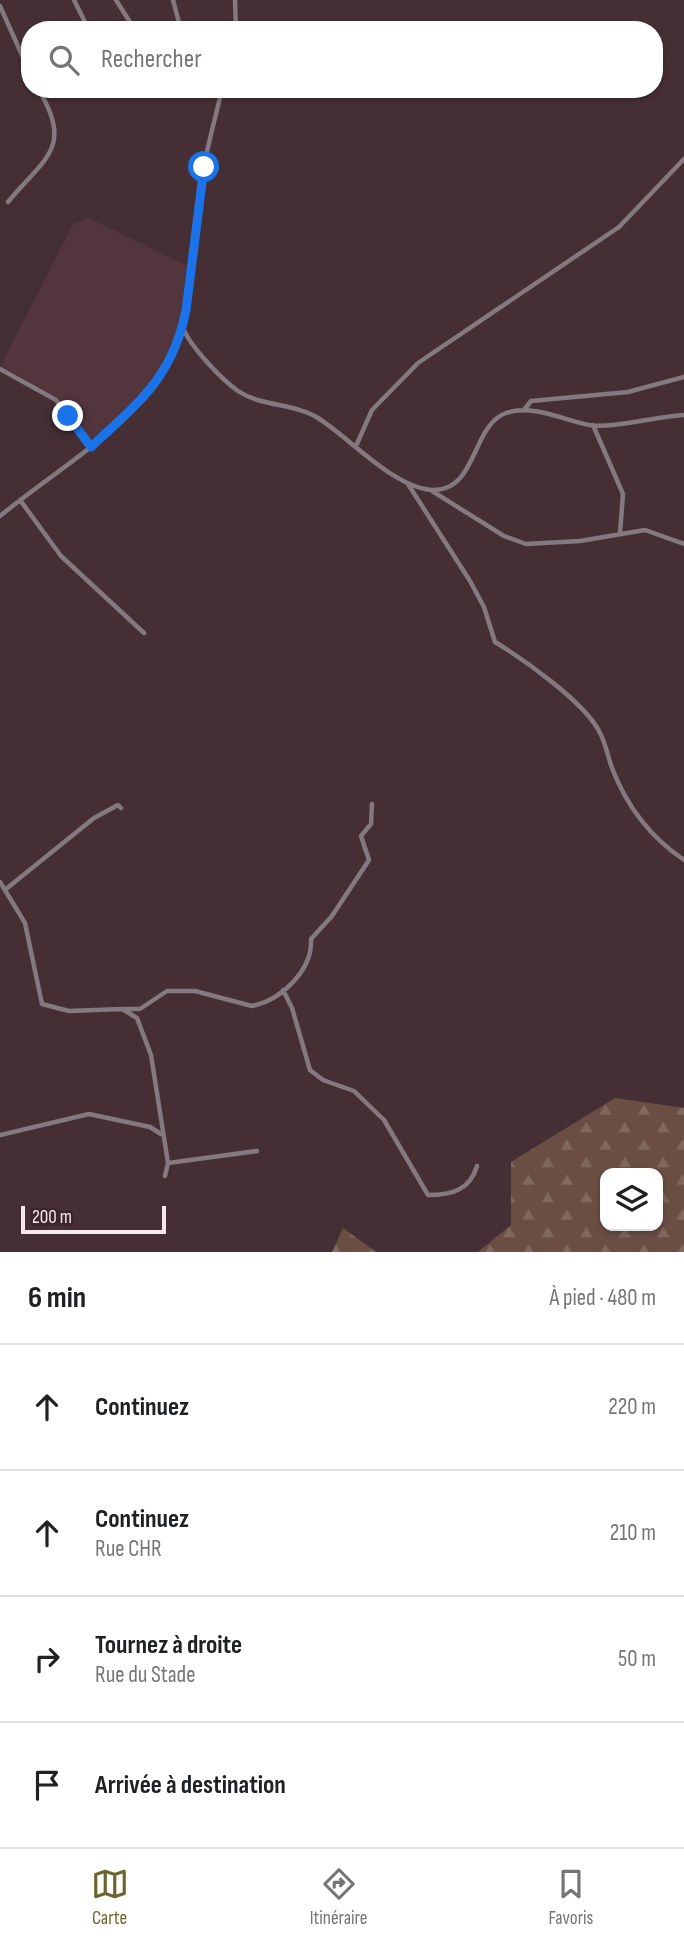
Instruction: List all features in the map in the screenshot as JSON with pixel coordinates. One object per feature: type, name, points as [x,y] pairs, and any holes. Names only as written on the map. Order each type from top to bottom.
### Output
[{"type":"street","points":[[74,0],[84,21]]},
{"type":"street","points":[[116,0],[129,21]]},
{"type":"street","points":[[173,0],[179,21]]},
{"type":"street","points":[[236,0],[236,21]]},
{"type":"street","points":[[0,6],[21,53]]},
{"type":"street","points":[[8,202],[47,160],[55,141],[55,126],[44,98]]},
{"type":"street","points":[[0,516],[91,447],[150,392],[167,365],[183,328],[201,182],[220,98]]},
{"type":"street","points":[[356,446],[372,410],[418,363],[619,227],[684,159]]},
{"type":"street","points":[[183,328],[191,342],[237,391],[309,413],[408,484],[484,607],[495,642],[525,661],[590,719],[600,731],[629,806],[662,844],[684,860]]},
{"type":"street","points":[[0,369],[56,400],[91,447]]},
{"type":"street","points":[[524,410],[531,401],[628,392],[684,377]]},
{"type":"street","points":[[408,484],[432,490],[446,489],[465,471],[491,425],[504,413],[524,410],[593,425],[684,415]]},
{"type":"street","points":[[593,425],[623,494],[620,533]]},
{"type":"street","points":[[432,490],[497,532],[526,544],[580,541],[645,530],[684,544]]},
{"type":"street","points":[[20,500],[61,556],[144,634]]},
{"type":"street","points":[[0,882],[30,936],[42,1004],[69,1011],[140,1009],[167,991],[195,991],[252,1006],[283,989],[304,971],[312,954],[311,939],[332,916],[369,860],[361,836],[371,824],[372,804]]},
{"type":"street","points":[[6,889],[94,818],[118,806],[121,808]]},
{"type":"street","points":[[283,989],[292,1009],[310,1070],[323,1080],[354,1091],[384,1120],[428,1195],[465,1188],[472,1180],[477,1166]]},
{"type":"street","points":[[122,1009],[137,1018],[149,1046],[168,1163],[165,1176]]},
{"type":"street","points":[[0,1135],[84,1114],[150,1127],[162,1134]]},
{"type":"street","points":[[150,1127],[161,1122]]},
{"type":"street","points":[[168,1163],[257,1151]]},
{"type":"shaded area","points":[[89,218],[186,265],[180,325],[154,382],[95,439],[86,436],[56,397],[1,366],[73,224]]},
{"type":"green space","points":[[615,1098],[684,1108],[684,1252],[478,1252],[511,1225],[511,1162]]},
{"type":"green space","points":[[343,1228],[376,1252],[332,1252]]},
{"type":"route","points":[[68,416],[91,447],[150,392],[163,373],[183,328],[204,167]]}]
